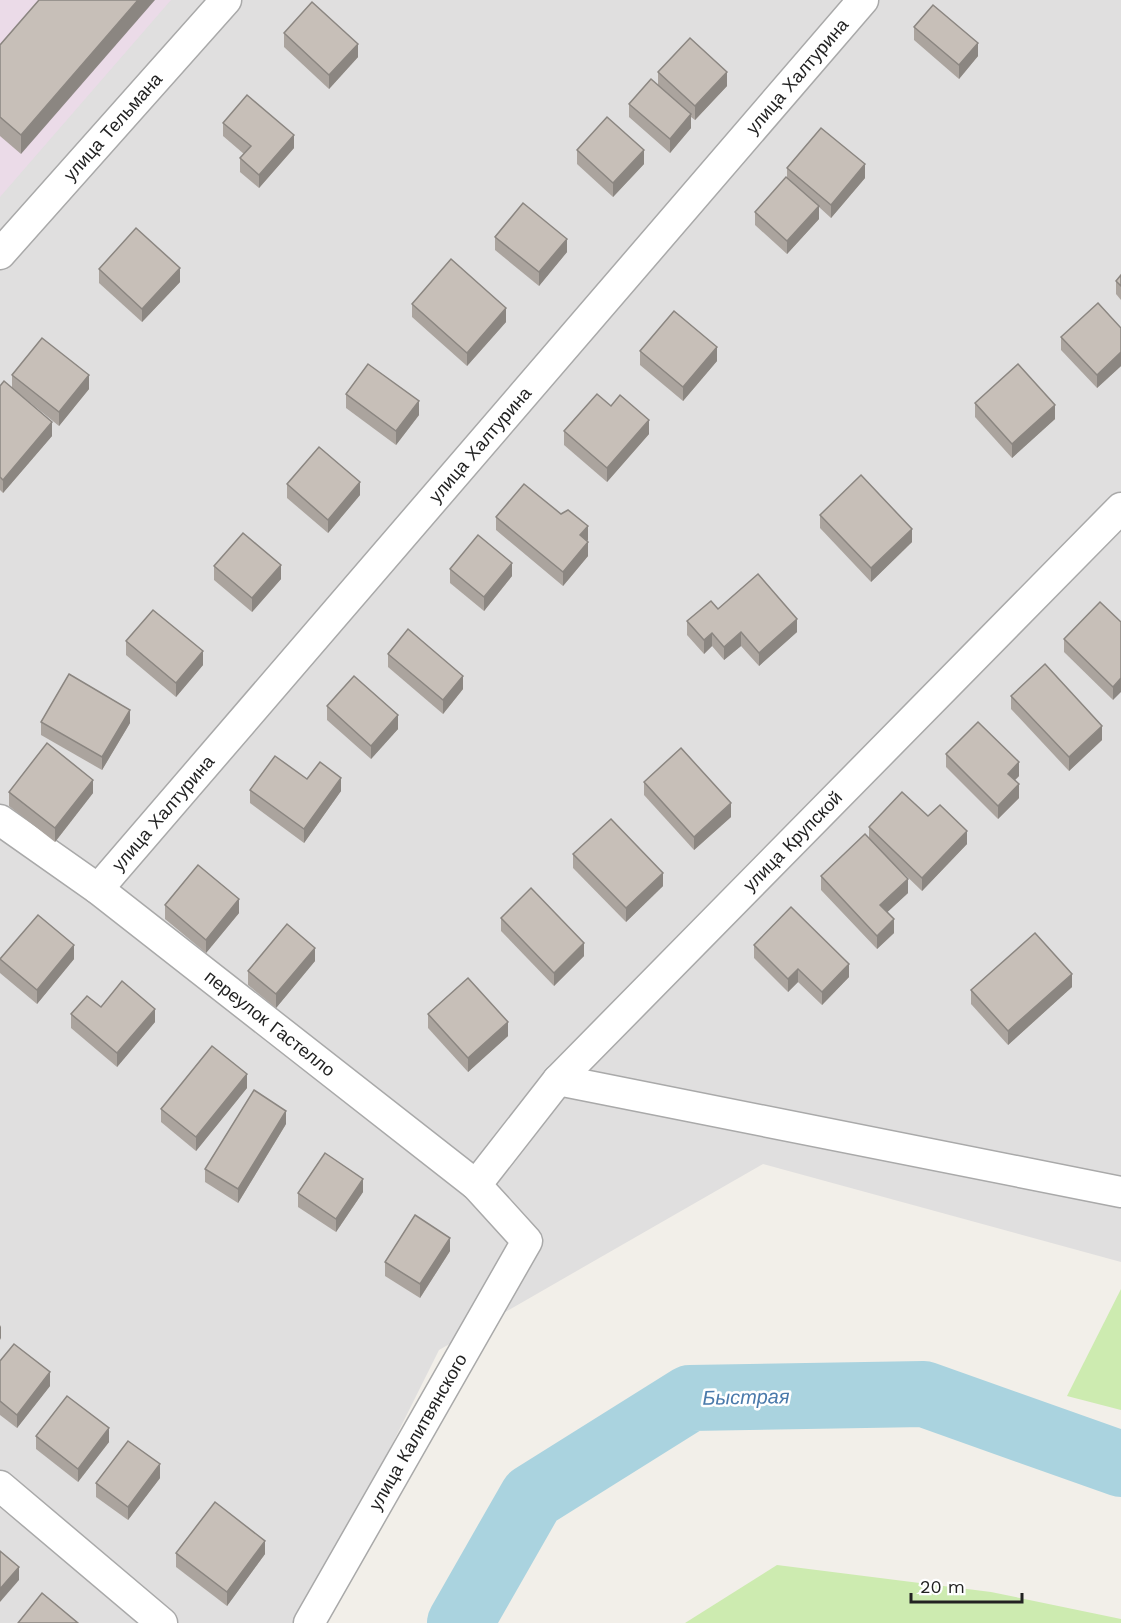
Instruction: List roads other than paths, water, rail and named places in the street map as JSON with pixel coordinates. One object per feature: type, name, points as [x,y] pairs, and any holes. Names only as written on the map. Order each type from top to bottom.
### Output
[{"type":"street","name":"улица Тельмана","points":[[0,254],[226,0]]},
{"type":"street","name":"улица Халтурина","points":[[98,889],[863,0]]},
{"type":"street","name":"улица Крупской","points":[[476,1185],[558,1080],[1121,508]]},
{"type":"street","name":"переулок Гастелло","points":[[0,820],[98,889],[476,1185],[527,1241]]},
{"type":"street","points":[[558,1080],[1121,1192]]},
{"type":"street","name":"улица Калитвянского","points":[[309,1623],[527,1241]]},
{"type":"street","points":[[0,1486],[162,1623]]},
{"type":"waterway","name":"Быстрая","points":[[460,1623],[532,1497],[690,1398],[924,1394],[1121,1464]]}]
